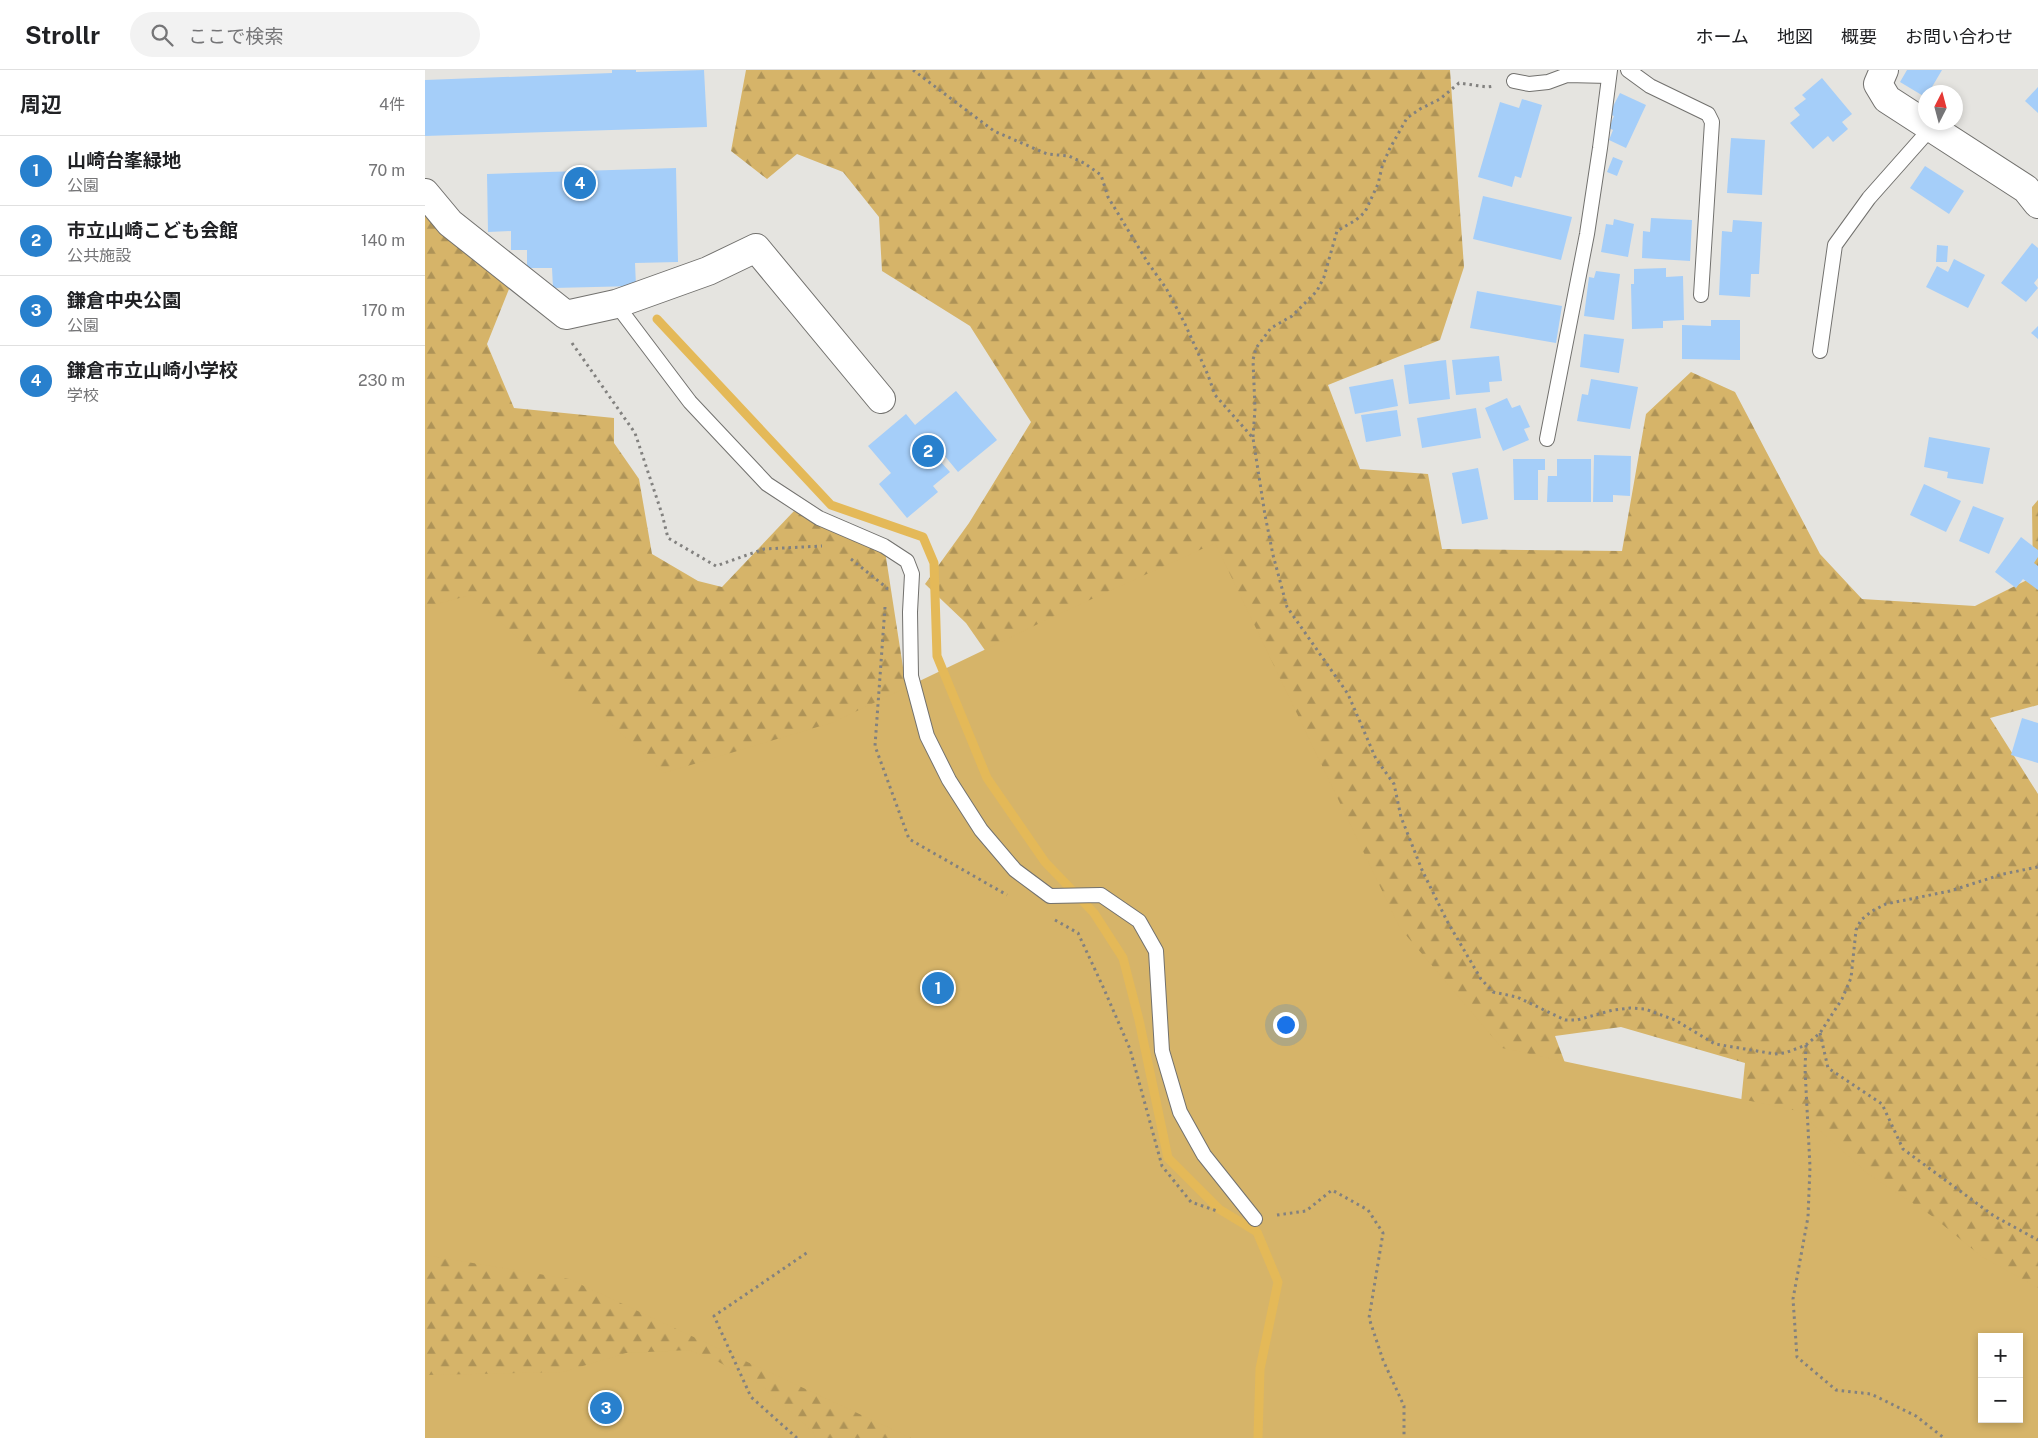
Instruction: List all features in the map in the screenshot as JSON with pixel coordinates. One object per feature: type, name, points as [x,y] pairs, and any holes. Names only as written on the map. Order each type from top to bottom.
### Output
[{"type":"street","points":[[1884,70],[1878,84],[1887,99],[1918,119]]},
{"type":"street","points":[[1934,130],[2026,189],[2038,204]]},
{"type":"street","points":[[425,193],[451,224],[566,315],[616,304],[708,271],[756,248],[881,399]]},
{"type":"lane","points":[[1628,70],[1650,86],[1707,114],[1712,122],[1701,295]]},
{"type":"lane","points":[[1514,81],[1529,84],[1548,82],[1567,75],[1609,73],[1587,234],[1547,440]]},
{"type":"lane","points":[[1820,351],[1835,245],[1869,198],[1929,130]]},
{"type":"lane","points":[[616,304],[690,402],[767,484],[819,518],[884,546],[907,561],[912,574],[910,612],[911,676],[927,736],[949,780],[981,830],[1015,870],[1050,896],[1101,895],[1139,921],[1156,951],[1162,1052],[1179,1112],[1204,1155],[1255,1219]]},
{"type":"path","points":[[913,70],[993,131],[1047,154],[1069,156],[1101,175],[1108,197],[1166,288],[1185,324],[1215,395],[1253,438]]},
{"type":"path","points":[[1514,81],[1487,87],[1459,83],[1440,99],[1407,118],[1389,150],[1375,191],[1365,212],[1356,220],[1337,230],[1324,277],[1317,290],[1292,316],[1271,328],[1257,348],[1253,360],[1255,409],[1253,438],[1273,555],[1287,607],[1347,694],[1376,759],[1394,784],[1401,817],[1422,870],[1447,921],[1481,979],[1493,992],[1517,997],[1565,1020],[1577,1020],[1613,1010],[1645,1009],[1675,1020],[1715,1044],[1775,1054],[1785,1053],[1806,1045],[1820,1034],[1842,999],[1851,978],[1856,930],[1861,920],[1872,911],[1886,904],[1951,891],[2003,874],[2038,867]]},
{"type":"path","points":[[566,315],[564,330],[635,433],[663,514],[668,538],[716,566],[764,549],[826,546]]},
{"type":"path","points":[[850,558],[887,588],[880,655],[875,746],[909,838],[988,886],[1013,898]]},
{"type":"path","points":[[1053,920],[1078,932],[1130,1049],[1145,1110],[1162,1166],[1191,1202],[1239,1218],[1255,1219],[1306,1211],[1332,1190],[1368,1210],[1383,1233],[1369,1318],[1383,1360],[1404,1406],[1404,1438]]},
{"type":"path","points":[[1820,1034],[1828,1068],[1882,1104],[1903,1149],[1994,1216],[2038,1240]]},
{"type":"path","points":[[1806,1045],[1805,1069],[1810,1167],[1808,1217],[1793,1299],[1797,1357],[1836,1390],[1871,1394],[1916,1416],[1944,1438]]},
{"type":"path","points":[[797,1438],[751,1397],[714,1316],[808,1252]]},
{"type":"green space","points":[[746,70],[1450,70],[1464,267],[1440,340],[1328,385],[1360,469],[1428,474],[1442,549],[1622,551],[1646,414],[1691,372],[1735,392],[1820,554],[1862,599],[1975,606],[2033,577],[2032,507],[2038,500],[2038,705],[1990,718],[2038,794],[2038,1438],[425,1438],[425,208],[511,284],[487,344],[514,408],[614,418],[614,443],[639,479],[652,554],[698,581],[722,587],[794,511],[885,551],[911,719],[1078,784],[966,623],[925,584],[969,523],[1031,422],[970,326],[882,271],[879,217],[843,172],[797,154],[767,179],[731,151]],"holes":[[[1621,1027],[1745,1063],[1738,1132],[1568,1071],[1555,1036]]]},
{"type":"green space","points":[[1215,543],[1400,928],[1502,1048],[1798,1111],[1867,1173],[1932,1216],[1981,1256],[2038,1288],[2038,1438],[911,1438],[569,1279],[425,1255],[425,607],[471,595],[664,773],[834,722],[1061,613]]},
{"type":"green space","points":[[689,1350],[717,1361],[762,1386],[812,1431],[816,1438],[425,1438],[425,1375],[563,1372],[626,1353]]},
{"type":"building","points":[[612,70],[636,70],[636,72],[704,70],[707,127],[425,136],[425,80],[612,73]]},
{"type":"building","points":[[1907,70],[1942,70],[1933,85],[1918,85],[1918,93],[1900,82]]},
{"type":"building","points":[[1822,78],[1852,114],[1842,122],[1848,129],[1833,142],[1828,136],[1813,149],[1790,123],[1800,115],[1794,108],[1806,99],[1802,95]]},
{"type":"building","points":[[2038,87],[2038,113],[2025,101]]},
{"type":"building","points":[[1620,93],[1646,105],[1626,148],[1609,140],[1613,130],[1609,128],[1614,116],[1609,114]]},
{"type":"building","points":[[1522,99],[1542,105],[1521,178],[1515,176],[1512,187],[1478,177],[1500,102],[1519,108]]},
{"type":"building","points":[[1731,138],[1765,140],[1762,195],[1727,193]]},
{"type":"building","points":[[1613,157],[1623,161],[1617,176],[1607,172]]},
{"type":"building","points":[[1925,166],[1964,191],[1949,214],[1910,188]]},
{"type":"building","points":[[676,168],[678,262],[635,263],[636,286],[553,288],[552,268],[527,268],[527,250],[511,250],[511,231],[488,232],[487,174]]},
{"type":"building","points":[[1483,196],[1572,217],[1561,260],[1473,239]]},
{"type":"building","points":[[1651,218],[1692,220],[1690,261],[1642,258],[1643,231],[1650,232]]},
{"type":"building","points":[[1614,219],[1634,224],[1628,257],[1601,252],[1606,224],[1613,225]]},
{"type":"building","points":[[1733,220],[1762,222],[1759,274],[1751,274],[1750,297],[1719,295],[1722,231],[1732,232]]},
{"type":"building","points":[[2032,243],[2038,248],[2038,278],[2034,283],[2038,288],[2026,302],[2001,283]]},
{"type":"building","points":[[1937,245],[1948,246],[1947,262],[1936,262]]},
{"type":"building","points":[[1954,259],[1985,275],[1968,308],[1926,287],[1937,266],[1948,272]]},
{"type":"building","points":[[1666,268],[1666,277],[1683,276],[1684,320],[1663,321],[1663,328],[1632,329],[1631,284],[1634,284],[1634,269]]},
{"type":"building","points":[[1596,271],[1620,274],[1614,320],[1584,316],[1589,277],[1594,278]]},
{"type":"building","points":[[1477,291],[1562,306],[1556,343],[1470,328]]},
{"type":"building","points":[[1711,320],[1740,320],[1740,360],[1682,359],[1682,325],[1711,326]]},
{"type":"building","points":[[2038,326],[2038,339],[2031,333]]},
{"type":"building","points":[[1584,334],[1624,339],[1619,373],[1580,367]]},
{"type":"building","points":[[1499,356],[1502,381],[1489,382],[1490,392],[1456,395],[1452,360]]},
{"type":"building","points":[[1446,360],[1450,399],[1409,404],[1404,365]]},
{"type":"building","points":[[1393,379],[1398,406],[1355,414],[1349,387]]},
{"type":"building","points":[[1591,379],[1638,387],[1630,429],[1577,421],[1582,394],[1588,395]]},
{"type":"building","points":[[956,391],[997,440],[958,472],[944,455],[939,460],[950,472],[933,486],[938,492],[907,518],[879,484],[891,473],[868,446],[906,414],[915,425]]},
{"type":"building","points":[[1507,398],[1512,408],[1520,405],[1530,427],[1524,429],[1529,440],[1503,451],[1485,408]]},
{"type":"building","points":[[1476,408],[1481,438],[1422,448],[1417,418]]},
{"type":"building","points":[[1397,410],[1401,436],[1366,442],[1361,415]]},
{"type":"building","points":[[1929,437],[1990,448],[1983,484],[1947,478],[1948,472],[1924,467]]},
{"type":"building","points":[[1594,455],[1631,456],[1630,496],[1613,495],[1613,502],[1593,502]]},
{"type":"building","points":[[1513,459],[1545,459],[1545,470],[1538,470],[1538,500],[1514,500]]},
{"type":"building","points":[[1557,459],[1591,459],[1591,502],[1547,502],[1548,476],[1557,476]]},
{"type":"building","points":[[1478,468],[1488,519],[1462,524],[1452,473]]},
{"type":"building","points":[[1924,484],[1961,501],[1946,532],[1910,515]]},
{"type":"building","points":[[1973,506],[2004,518],[1989,554],[1959,541]]},
{"type":"building","points":[[2021,537],[2038,550],[2038,557],[2034,563],[2038,566],[2038,590],[2023,579],[2016,588],[1995,572]]},
{"type":"building","points":[[2022,718],[2038,723],[2038,763],[2011,755]]},
{"type":"waterway","points":[[657,319],[831,505],[923,537],[934,563],[937,656],[987,778],[1045,862],[1094,913],[1123,958],[1139,1020],[1168,1158],[1219,1209],[1257,1232],[1278,1282],[1260,1369],[1258,1438]]},
{"type":"place","name":"鎌倉市立山崎小学校","points":[[580,183]]},
{"type":"place","name":"市立山崎こども会館","points":[[928,451]]},
{"type":"place","name":"山崎台峯緑地","points":[[938,988]]},
{"type":"place","name":"鎌倉中央公園","points":[[606,1408]]}]
